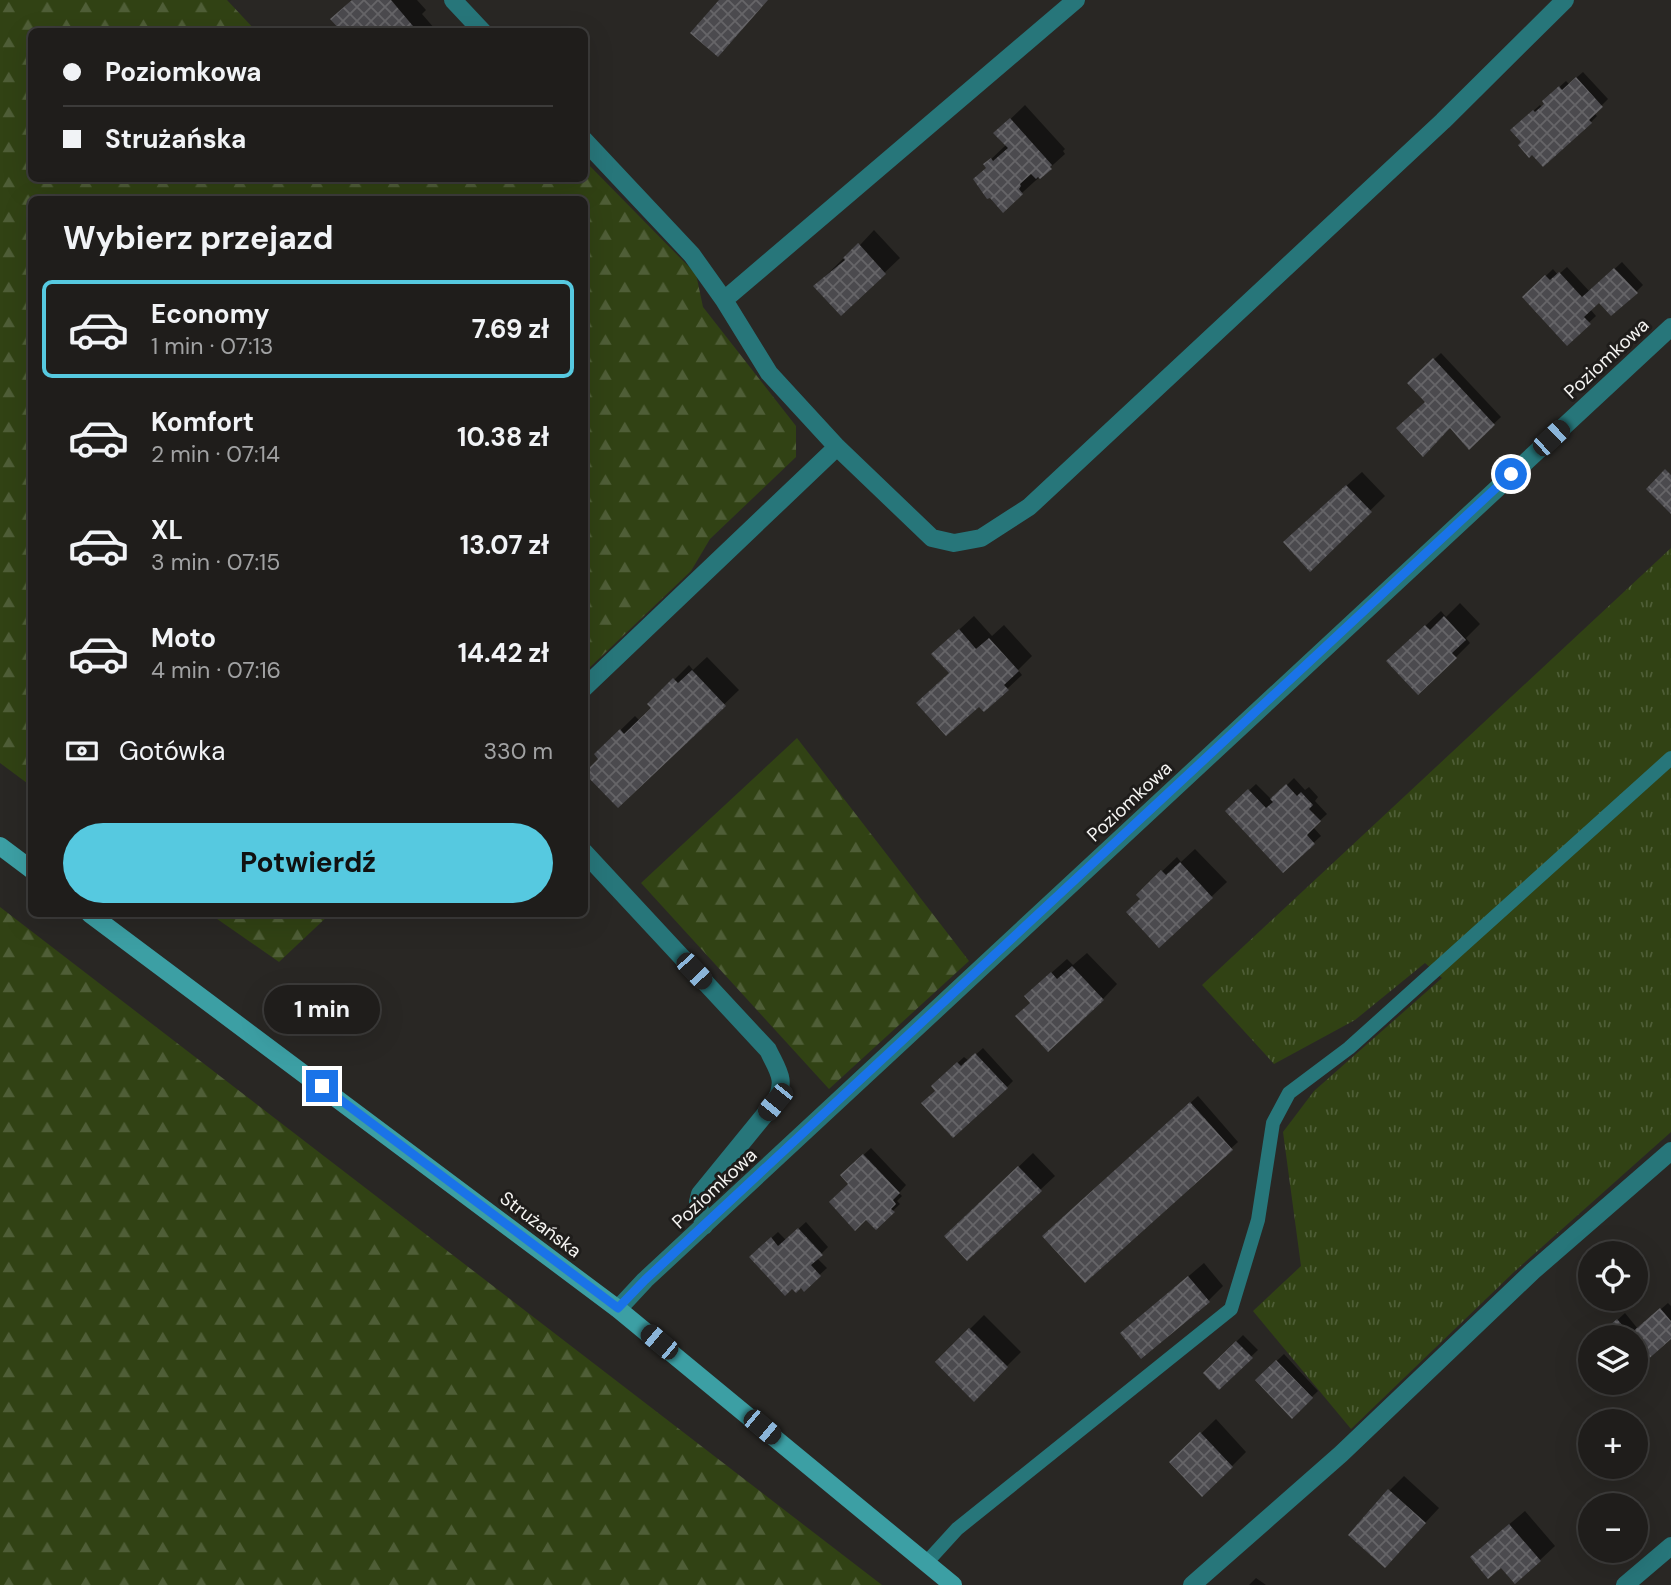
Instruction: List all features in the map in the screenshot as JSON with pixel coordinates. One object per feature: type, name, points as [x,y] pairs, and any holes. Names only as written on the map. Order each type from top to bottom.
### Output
[{"type":"main road","points":[[0,846],[28,867]]},
{"type":"main road","name":"Strużańska","points":[[94,917],[618,1308],[953,1585]]},
{"type":"street","points":[[453,0],[479,28]]},
{"type":"street","points":[[724,300],[1076,0]]},
{"type":"street","points":[[588,144],[692,255],[724,300],[769,373],[837,447],[932,538],[954,543],[981,538],[1029,507],[1443,121],[1565,0]]},
{"type":"street","name":"Poziomkowa","points":[[618,1308],[1671,327]]},
{"type":"street","points":[[588,684],[837,447]]},
{"type":"street","points":[[588,856],[768,1050],[781,1077],[781,1091],[775,1102],[700,1194],[698,1202],[704,1226]]},
{"type":"street","points":[[1192,1585],[1341,1454],[1533,1271],[1671,1151]]},
{"type":"street","points":[[1625,1585],[1671,1546]]},
{"type":"lane","points":[[926,1563],[957,1529],[1231,1309],[1258,1220],[1273,1123],[1289,1093],[1349,1048],[1671,758]]},
{"type":"green space","points":[[0,0],[227,0],[253,28],[28,28],[28,182],[588,182],[588,164],[696,274],[703,307],[796,426],[796,457],[710,539],[691,571],[588,669],[588,196],[28,196],[28,784],[0,763]]},
{"type":"green space","points":[[1671,548],[1671,1132],[1514,1272],[1351,1429],[1253,1311],[1301,1266],[1283,1132],[1314,1091],[1442,978],[1425,963],[1355,1020],[1274,1064],[1202,985]]},
{"type":"green space","points":[[797,738],[969,961],[829,1089],[641,883]]},
{"type":"green space","points":[[0,907],[882,1585],[0,1585]]},
{"type":"green space","points":[[214,917],[327,917],[279,962]]},
{"type":"building","points":[[352,0],[391,0],[413,26],[338,28],[330,19]]},
{"type":"building","points":[[719,0],[768,0],[718,57],[690,33]]},
{"type":"building","points":[[1576,77],[1603,107],[1589,120],[1592,123],[1543,167],[1532,155],[1529,158],[1518,145],[1521,142],[1510,130],[1544,104],[1542,101],[1559,86],[1562,90]]},
{"type":"building","points":[[1010,118],[1052,165],[1052,169],[1040,179],[1031,174],[1020,184],[1019,189],[1023,194],[1003,213],[990,198],[987,199],[973,179],[986,168],[983,164],[991,158],[993,161],[1008,148],[993,133]]},
{"type":"building","points":[[858,243],[886,274],[841,316],[813,286],[845,260],[843,258]]},
{"type":"building","points":[[1614,268],[1638,293],[1611,316],[1599,303],[1584,317],[1591,324],[1567,346],[1522,297],[1545,275],[1550,280],[1559,272],[1582,297]]},
{"type":"building","points":[[1433,358],[1495,425],[1469,450],[1450,428],[1423,457],[1396,428],[1425,402],[1407,383]]},
{"type":"building","points":[[1665,469],[1671,475],[1671,514],[1646,489]]},
{"type":"building","points":[[1346,485],[1372,512],[1310,572],[1283,542]]},
{"type":"building","points":[[1444,616],[1466,640],[1452,653],[1457,658],[1418,695],[1386,661],[1425,625],[1430,630]]},
{"type":"building","points":[[959,629],[976,649],[989,638],[1019,671],[1004,685],[1009,690],[984,712],[979,707],[946,736],[916,703],[949,673],[931,654]]},
{"type":"building","points":[[692,670],[726,706],[618,808],[588,777],[588,769],[598,759],[594,754],[620,729],[624,734],[651,708],[647,704],[673,678],[678,683]]},
{"type":"building","points":[[1286,784],[1297,796],[1301,792],[1313,805],[1309,809],[1321,821],[1307,835],[1315,844],[1283,873],[1225,811],[1248,789],[1266,808],[1273,802],[1270,799]]},
{"type":"building","points":[[1180,862],[1213,898],[1159,948],[1126,912],[1140,899],[1136,895],[1161,870],[1166,875]]},
{"type":"building","points":[[1072,966],[1104,1000],[1048,1052],[1015,1016],[1030,1003],[1024,996],[1051,972],[1057,979]]},
{"type":"building","points":[[975,1053],[1008,1088],[953,1138],[921,1103],[935,1091],[931,1086],[957,1062],[961,1066]]},
{"type":"building","points":[[1190,1102],[1233,1150],[1085,1283],[1042,1236]]},
{"type":"building","points":[[863,1154],[900,1193],[893,1200],[896,1204],[891,1209],[895,1212],[876,1230],[866,1220],[855,1231],[829,1202],[848,1184],[840,1175]]},
{"type":"building","points":[[1018,1166],[1042,1191],[967,1261],[944,1236]]},
{"type":"building","points":[[798,1228],[823,1255],[811,1265],[821,1276],[804,1292],[801,1288],[796,1293],[792,1289],[785,1296],[749,1257],[771,1237],[778,1246]]},
{"type":"building","points":[[1188,1276],[1210,1302],[1141,1359],[1120,1333]]},
{"type":"building","points":[[1660,1308],[1671,1321],[1671,1339],[1648,1359],[1648,1325],[1640,1325]]},
{"type":"building","points":[[1617,1319],[1622,1325],[1610,1325]]},
{"type":"building","points":[[969,1328],[1008,1367],[974,1402],[935,1362]]},
{"type":"building","points":[[1236,1341],[1253,1358],[1219,1390],[1203,1373]]},
{"type":"building","points":[[1276,1360],[1313,1398],[1292,1419],[1255,1380]]},
{"type":"building","points":[[1200,1432],[1233,1467],[1202,1497],[1169,1462]]},
{"type":"building","points":[[1388,1489],[1426,1523],[1385,1568],[1348,1535]]},
{"type":"building","points":[[1509,1524],[1541,1561],[1515,1584],[1501,1568],[1488,1579],[1470,1557]]},
{"type":"route","points":[[322,1086],[618,1308],[1511,474]]}]
